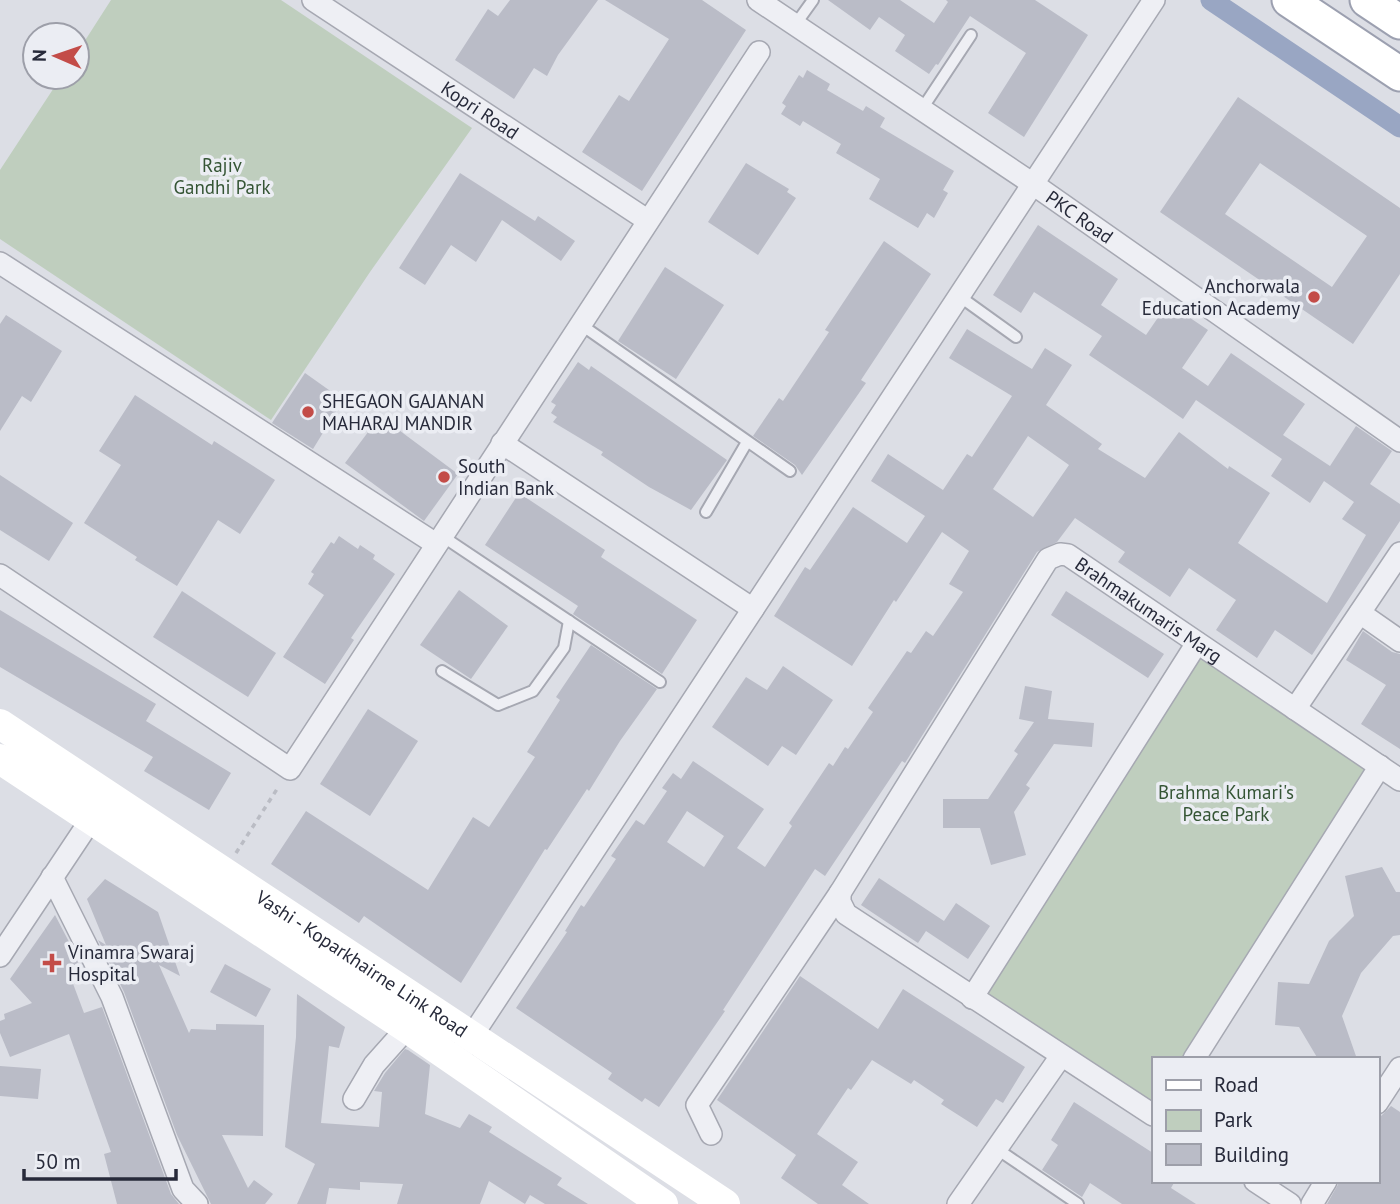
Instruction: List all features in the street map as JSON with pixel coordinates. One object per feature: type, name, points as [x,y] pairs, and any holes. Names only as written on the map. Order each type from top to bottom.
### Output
[{"type":"main road","points":[[1289,0],[1400,74]]},
{"type":"main road","points":[[1367,0],[1400,22]]},
{"type":"main road","name":"Vashi - Koparkhairne Link Road","points":[[0,724],[223,872],[463,1049],[663,1204]]},
{"type":"main road","name":"Vashi - Koparkhairne Link Road","points":[[0,759],[407,1028],[463,1049],[725,1204]]},
{"type":"street","name":"Kopri Road","points":[[313,0],[647,220]]},
{"type":"street","name":"PKC Road","points":[[758,0],[1032,184],[1400,441]]},
{"type":"street","points":[[463,1049],[1154,0]]},
{"type":"street","points":[[0,575],[290,769],[758,52]]},
{"type":"street","points":[[1,265],[439,540]]},
{"type":"street","points":[[502,443],[753,609]]},
{"type":"street","name":"Brahmakumaris Marg","points":[[711,1134],[697,1105],[840,893],[1048,559],[1060,554],[1068,555],[1400,780]]},
{"type":"street","points":[[1295,709],[1360,613],[1397,565]]},
{"type":"street","points":[[1360,613],[1400,641]]},
{"type":"street","points":[[972,998],[1197,643]]},
{"type":"street","points":[[1195,1057],[1380,766]]},
{"type":"street","points":[[0,956],[107,795]]},
{"type":"street","points":[[52,877],[111,997],[183,1189],[197,1204]]},
{"type":"street","points":[[840,893],[840,902],[846,914],[1152,1114]]},
{"type":"street","points":[[354,1099],[374,1065],[407,1028]]},
{"type":"street","points":[[958,1204],[1061,1056]]},
{"type":"street","points":[[1379,1100],[1400,1068]]},
{"type":"street","points":[[1258,1183],[1290,1204]]},
{"type":"street","points":[[1312,1204],[1325,1183]]},
{"type":"lane","points":[[795,25],[813,0]]},
{"type":"lane","points":[[922,109],[971,35]]},
{"type":"lane","points":[[959,296],[1016,337]]},
{"type":"lane","points":[[580,324],[790,471]]},
{"type":"lane","points":[[706,512],[747,442]]},
{"type":"lane","points":[[439,540],[569,621],[660,682]]},
{"type":"lane","points":[[442,671],[498,705],[533,691],[564,648],[569,621]]},
{"type":"lane","points":[[996,1149],[1078,1204]]},
{"type":"path","points":[[223,872],[284,780]]},
{"type":"green space","name":"Rajiv Gandhi Park","points":[[111,0],[281,0],[472,128],[370,272],[271,420],[0,239],[0,170],[52,91],[91,91],[91,31]]},
{"type":"green space","name":"Brahma Kumari's Peace Park","points":[[1197,643],[1380,766],[1195,1057],[1152,1057],[1152,1114],[972,998]]},
{"type":"building","points":[[510,0],[598,0],[558,55],[547,76],[534,68],[514,99],[455,60],[488,9],[498,16]]},
{"type":"building","points":[[605,0],[702,0],[746,30],[642,191],[582,152],[619,95],[629,101],[669,39]]},
{"type":"building","points":[[828,0],[900,0],[934,23],[948,2],[946,0],[1035,0],[1088,35],[1024,137],[988,113],[1026,53],[970,16],[938,65],[936,64],[929,74],[895,51],[905,35],[879,17],[870,30]]},
{"type":"building","points":[[807,70],[830,84],[827,90],[863,111],[866,106],[885,118],[880,127],[954,171],[943,190],[948,193],[934,218],[927,213],[918,228],[869,199],[880,179],[836,153],[841,144],[803,121],[800,126],[781,114],[786,106],[782,103],[799,75],[803,78]]},
{"type":"building","points":[[1238,97],[1400,208],[1400,274],[1353,344],[1160,212]],"holes":[[[1260,163],[1367,236],[1332,287],[1225,214]]]},
{"type":"building","points":[[746,163],[789,189],[787,192],[796,198],[758,255],[708,222]]},
{"type":"building","points":[[460,173],[535,221],[538,216],[575,241],[561,261],[502,220],[476,262],[451,245],[425,285],[399,268]]},
{"type":"building","points":[[1038,225],[1118,279],[1101,305],[1146,335],[1168,303],[1208,330],[1182,368],[1208,386],[1231,353],[1305,404],[1283,435],[1330,466],[1356,426],[1392,451],[1370,484],[1400,504],[1400,521],[1312,655],[1275,630],[1257,658],[1216,630],[1236,600],[1189,568],[1170,597],[1118,562],[1125,552],[1075,518],[1057,542],[1037,552],[905,763],[902,761],[825,876],[815,869],[723,1010],[725,1011],[659,1107],[645,1098],[642,1102],[608,1079],[612,1073],[516,1008],[567,932],[565,931],[581,905],[584,907],[616,859],[611,856],[636,820],[644,825],[667,791],[662,788],[673,773],[681,779],[693,761],[764,809],[737,848],[765,867],[792,826],[789,823],[829,763],[833,766],[845,747],[848,749],[873,712],[868,708],[907,651],[911,653],[926,631],[933,636],[963,592],[949,584],[969,551],[942,532],[852,666],[774,616],[805,567],[810,570],[853,507],[907,543],[925,516],[871,481],[888,454],[943,490],[967,454],[972,457],[1012,396],[949,358],[967,329],[1032,369],[1045,348],[1072,365],[1046,405],[1102,444],[1098,449],[1145,478],[1179,432],[1228,469],[1229,466],[1270,493],[1238,543],[1327,603],[1366,535],[1342,519],[1354,502],[1324,481],[1310,503],[1271,476],[1282,459],[1196,400],[1183,419],[1089,355],[1102,336],[1034,292],[1021,313],[993,295]],"holes":[[[1028,436],[1069,465],[1033,517],[993,489]],[[687,811],[724,836],[704,867],[667,842]]]},
{"type":"building","points":[[884,241],[931,274],[861,380],[866,383],[802,475],[795,465],[753,436],[779,398],[783,401],[829,332],[825,330]]},
{"type":"building","points":[[665,267],[724,305],[676,379],[618,341]]},
{"type":"building","points":[[6,315],[62,351],[31,402],[22,396],[0,431],[0,324]]},
{"type":"building","points":[[578,362],[589,370],[591,366],[727,460],[691,510],[649,487],[601,455],[603,452],[553,422],[557,417],[551,413],[556,405],[551,402]]},
{"type":"building","name":"SHEGAON GAJANAN MAHARAJ MANDIR","points":[[305,373],[343,400],[313,449],[272,423]]},
{"type":"building","points":[[135,395],[212,445],[214,441],[275,480],[240,534],[218,520],[177,586],[84,523],[121,465],[99,451]]},
{"type":"building","points":[[380,416],[458,474],[424,521],[345,463]]},
{"type":"building","points":[[0,475],[73,523],[49,561],[0,530]]},
{"type":"building","points":[[519,493],[605,550],[601,557],[697,620],[662,674],[573,614],[578,606],[485,545]]},
{"type":"building","points":[[339,536],[358,549],[360,545],[375,555],[373,559],[395,574],[351,638],[354,640],[325,684],[283,657],[324,595],[308,584],[314,574],[311,572],[331,542],[334,544]]},
{"type":"building","points":[[459,590],[508,626],[471,679],[420,645]]},
{"type":"building","points":[[182,591],[276,653],[248,697],[153,637]]},
{"type":"building","points":[[1066,591],[1164,654],[1148,678],[1051,615]]},
{"type":"building","points":[[0,610],[156,704],[146,721],[231,773],[209,810],[144,771],[153,757],[0,667]]},
{"type":"building","points":[[1363,631],[1392,652],[1400,654],[1400,749],[1361,724],[1386,685],[1346,660]]},
{"type":"building","points":[[591,645],[657,689],[589,791],[587,789],[547,850],[545,849],[461,983],[364,916],[359,923],[271,864],[306,811],[428,890],[473,817],[489,827],[535,757],[527,752],[560,700],[556,697]]},
{"type":"building","points":[[783,666],[833,700],[796,755],[782,746],[768,766],[712,727],[746,677],[767,690]]},
{"type":"building","points":[[1025,686],[1052,691],[1048,719],[1094,723],[1092,747],[1054,744],[1026,785],[1030,788],[1014,812],[1026,855],[991,865],[980,828],[943,828],[943,799],[988,799],[1018,754],[1014,751],[1034,722],[1019,719]]},
{"type":"building","points":[[368,709],[418,741],[370,816],[320,784]]},
{"type":"building","points":[[1382,867],[1396,892],[1400,892],[1400,935],[1393,936],[1361,973],[1342,1016],[1356,1057],[1317,1057],[1299,1027],[1275,1025],[1278,982],[1309,984],[1329,941],[1354,916],[1345,876]]},
{"type":"building","points":[[879,878],[944,921],[956,903],[990,926],[968,959],[926,931],[918,943],[861,905]]},
{"type":"building","points":[[105,879],[158,912],[180,976],[159,965],[189,1033],[191,1029],[216,1030],[216,1024],[264,1025],[263,1136],[222,1135],[248,1188],[254,1180],[273,1194],[265,1204],[211,1204],[177,1135],[124,992],[98,940],[106,945],[87,899]]},
{"type":"building","points":[[55,915],[79,961],[69,973],[84,1013],[102,1007],[171,1194],[179,1204],[117,1204],[104,1154],[111,1152],[69,1034],[10,1057],[0,1033],[0,1021],[5,1019],[4,1014],[32,1003],[10,979]]},
{"type":"building","points":[[225,964],[271,989],[256,1017],[210,992]]},
{"type":"building","points":[[800,976],[878,1029],[903,989],[1025,1067],[1003,1103],[996,1099],[977,1127],[941,1104],[944,1100],[914,1080],[911,1084],[872,1060],[851,1090],[848,1088],[817,1134],[858,1162],[842,1185],[869,1204],[818,1204],[781,1178],[796,1155],[717,1100]]},
{"type":"building","points":[[297,994],[345,1027],[339,1048],[329,1046],[321,1123],[379,1127],[382,1092],[374,1091],[405,1049],[430,1065],[425,1114],[460,1128],[469,1114],[492,1127],[489,1132],[562,1178],[557,1185],[588,1204],[545,1204],[530,1195],[525,1204],[489,1181],[480,1204],[397,1204],[403,1184],[360,1182],[360,1190],[329,1188],[326,1204],[297,1204],[315,1164],[285,1147],[296,1037]]},
{"type":"building","points":[[0,1066],[41,1069],[38,1099],[0,1096]]},
{"type":"building","points":[[1074,1102],[1152,1152],[1152,1183],[1174,1183],[1171,1188],[1196,1204],[1122,1204],[1090,1183],[1082,1197],[1042,1170],[1058,1145],[1051,1140]]},
{"type":"building","points":[[1391,1106],[1400,1112],[1400,1204],[1327,1204],[1339,1183],[1379,1183],[1379,1118]]},
{"type":"waterway","points":[[1211,0],[1400,127]]},
{"type":"place","name":"Anchorwala Education Academy","points":[[1314,297]]},
{"type":"place","name":"SHEGAON GAJANAN MAHARAJ MANDIR","points":[[308,412]]},
{"type":"place","name":"South Indian Bank","points":[[444,477]]},
{"type":"place","name":"Vinamra Swaraj Hospital","points":[[52,963]]}]
